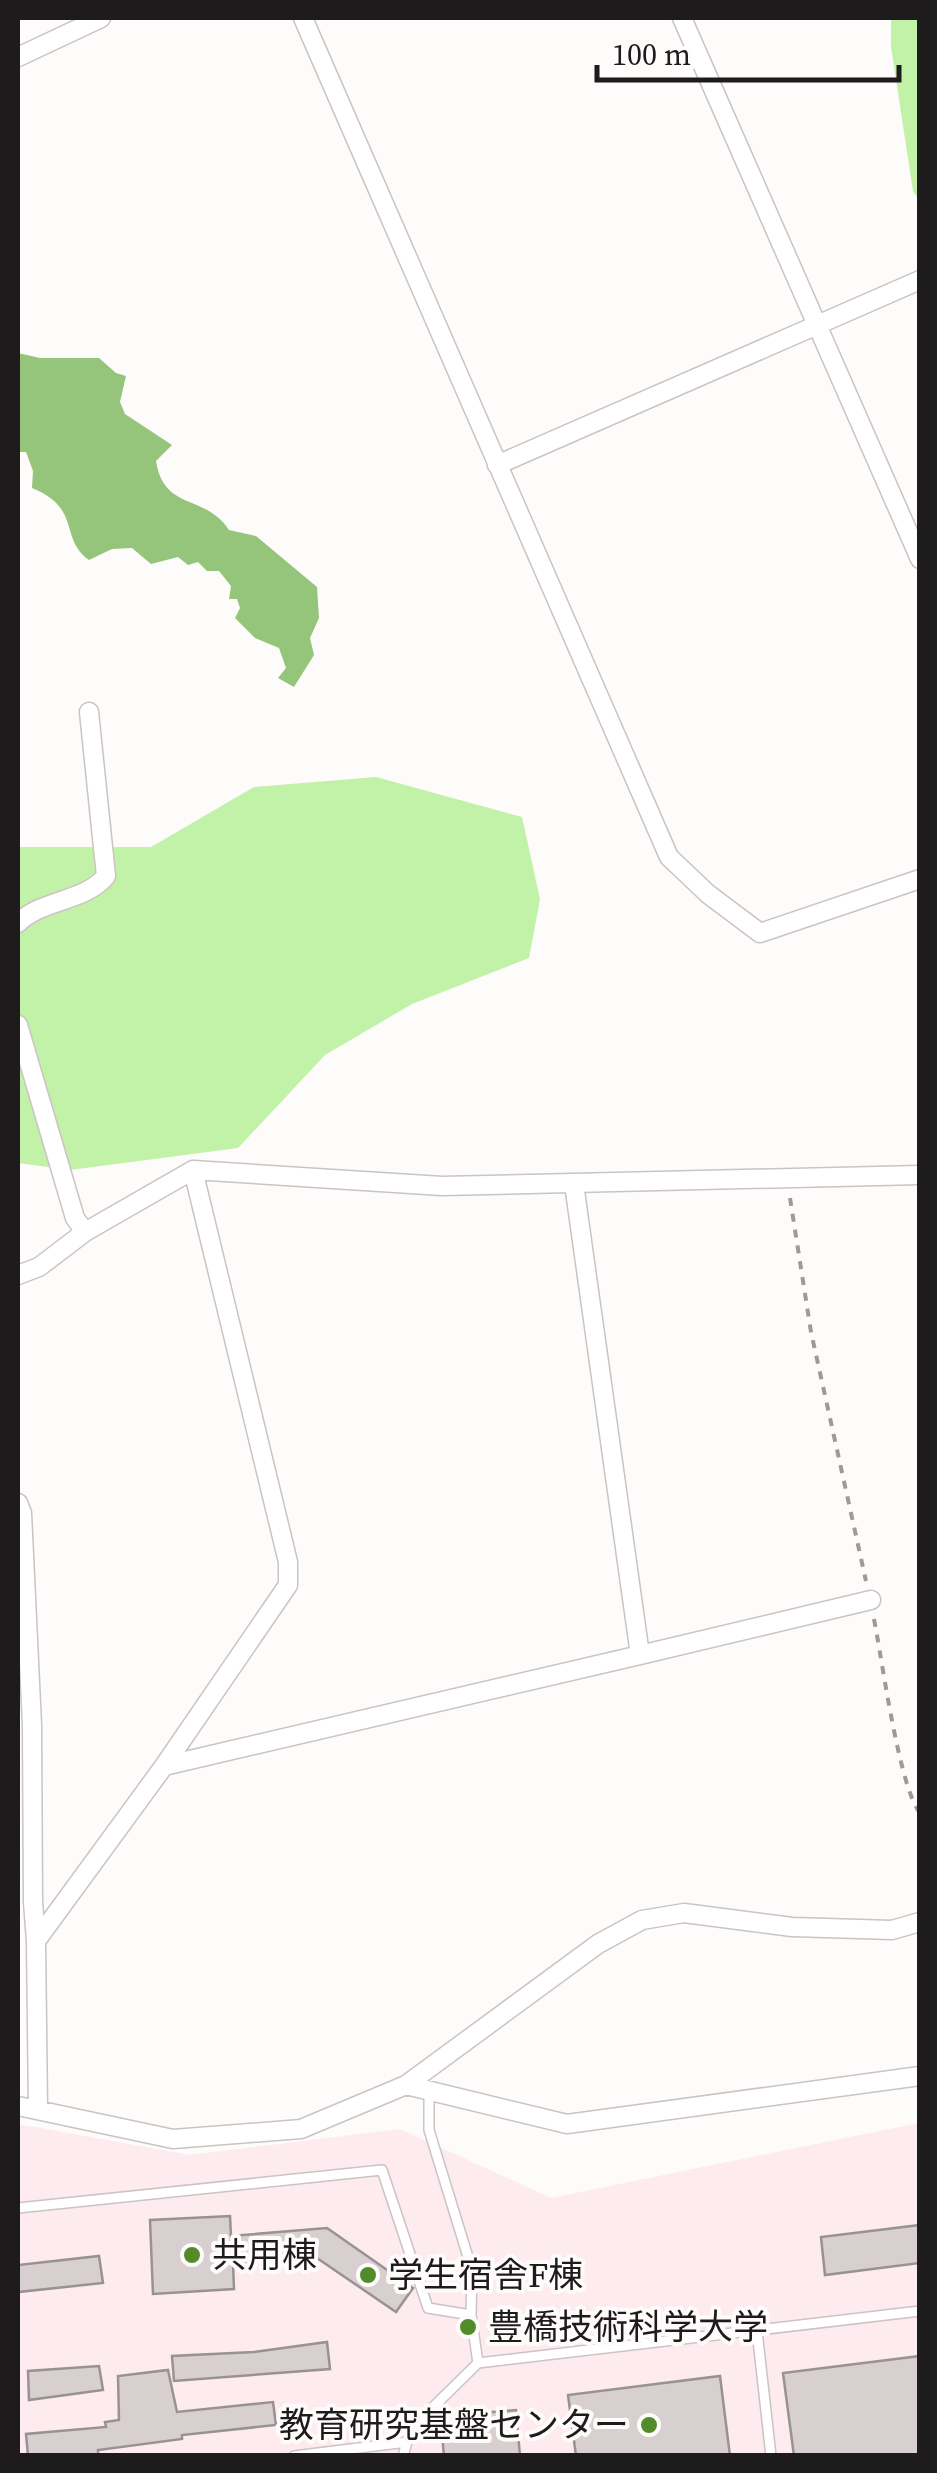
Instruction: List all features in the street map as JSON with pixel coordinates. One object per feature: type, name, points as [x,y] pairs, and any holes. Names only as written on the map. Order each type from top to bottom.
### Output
[{"type":"street","points":[[18,56],[100,18]]},
{"type":"street","points":[[304,18],[669,857],[708,894],[760,933],[920,879]]},
{"type":"street","points":[[682,18],[920,559]]},
{"type":"street","points":[[497,464],[920,280]]},
{"type":"street","points":[[18,922],[46,906],[97,887],[106,876],[89,712]]},
{"type":"street","points":[[18,1025],[75,1218],[85,1232]]},
{"type":"street","points":[[36,1941],[164,1766],[288,1585],[288,1562],[193,1170]]},
{"type":"street","points":[[18,1276],[39,1267],[85,1232],[193,1170],[442,1186],[920,1176]]},
{"type":"street","points":[[574,1184],[640,1655]]},
{"type":"street","points":[[18,1503],[22,1512],[32,1724],[25,1904],[36,1941],[38,2110]]},
{"type":"street","points":[[164,1766],[870,1600]]},
{"type":"street","points":[[18,2106],[173,2139],[301,2129],[406,2085],[598,1944],[642,1920],[684,1913],[792,1926],[892,1930],[920,1922]]},
{"type":"street","points":[[406,2085],[567,2124],[920,2076]]},
{"type":"lane","points":[[429,2090],[429,2130],[472,2270],[471,2314],[478,2363]]},
{"type":"lane","points":[[18,2208],[382,2170],[428,2308],[471,2314]]},
{"type":"lane","points":[[403,2456],[423,2416],[478,2363],[920,2311]]},
{"type":"lane","points":[[757,2331],[771,2456]]},
{"type":"lane","points":[[294,2456],[407,2442]]},
{"type":"path","points":[[787,1180],[811,1332],[904,1770],[912,1803],[920,1813]]},
{"type":"shaded area","points":[[891,18],[919,18],[919,200],[913,191],[891,47]]},
{"type":"shaded area","points":[[18,353],[40,358],[99,358],[116,373],[126,376],[120,402],[125,414],[172,445],[156,461],[167,488],[209,511],[229,530],[256,536],[317,587],[319,618],[310,638],[314,655],[294,687],[278,678],[286,668],[279,648],[255,638],[235,618],[240,608],[237,599],[229,599],[231,586],[219,571],[207,571],[198,562],[188,565],[178,557],[151,564],[132,548],[112,549],[89,560],[80,552],[58,505],[32,488],[33,471],[26,452],[18,452]]},
{"type":"shaded area","points":[[376,777],[522,817],[540,899],[529,958],[412,1004],[325,1055],[238,1148],[70,1170],[18,1163],[18,847],[151,847],[254,787]]},
{"type":"shaded area","name":"豊橋技術科学大学","points":[[919,2123],[919,2455],[18,2456],[18,2124],[190,2155],[400,2129],[551,2198]]},
{"type":"building","points":[[230,2216],[231,2236],[327,2228],[413,2288],[396,2312],[314,2256],[233,2263],[234,2289],[153,2294],[150,2220]]},
{"type":"building","points":[[920,2225],[920,2263],[825,2275],[821,2237]]},
{"type":"building","points":[[99,2256],[103,2283],[18,2292],[18,2265]]},
{"type":"building","points":[[327,2342],[330,2369],[174,2381],[172,2356],[254,2352]]},
{"type":"building","points":[[920,2356],[920,2456],[794,2456],[783,2373]]},
{"type":"building","points":[[99,2366],[103,2390],[29,2400],[28,2371]]},
{"type":"building","points":[[168,2370],[177,2412],[273,2402],[276,2425],[182,2435],[182,2439],[98,2450],[98,2456],[28,2456],[26,2434],[106,2427],[105,2422],[119,2420],[118,2376]]},
{"type":"building","name":"教育研究基盤センター","points":[[720,2376],[730,2456],[576,2456],[568,2395]]},
{"type":"building","points":[[516,2410],[520,2456],[444,2456],[442,2435],[463,2433],[463,2424],[481,2422],[481,2413]]},
{"type":"place","name":"共用棟","points":[[192,2255]]},
{"type":"place","name":"学生宿舎F棟","points":[[368,2275]]},
{"type":"place","name":"豊橋技術科学大学","points":[[468,2327]]},
{"type":"place","name":"教育研究基盤センター","points":[[649,2425]]}]
